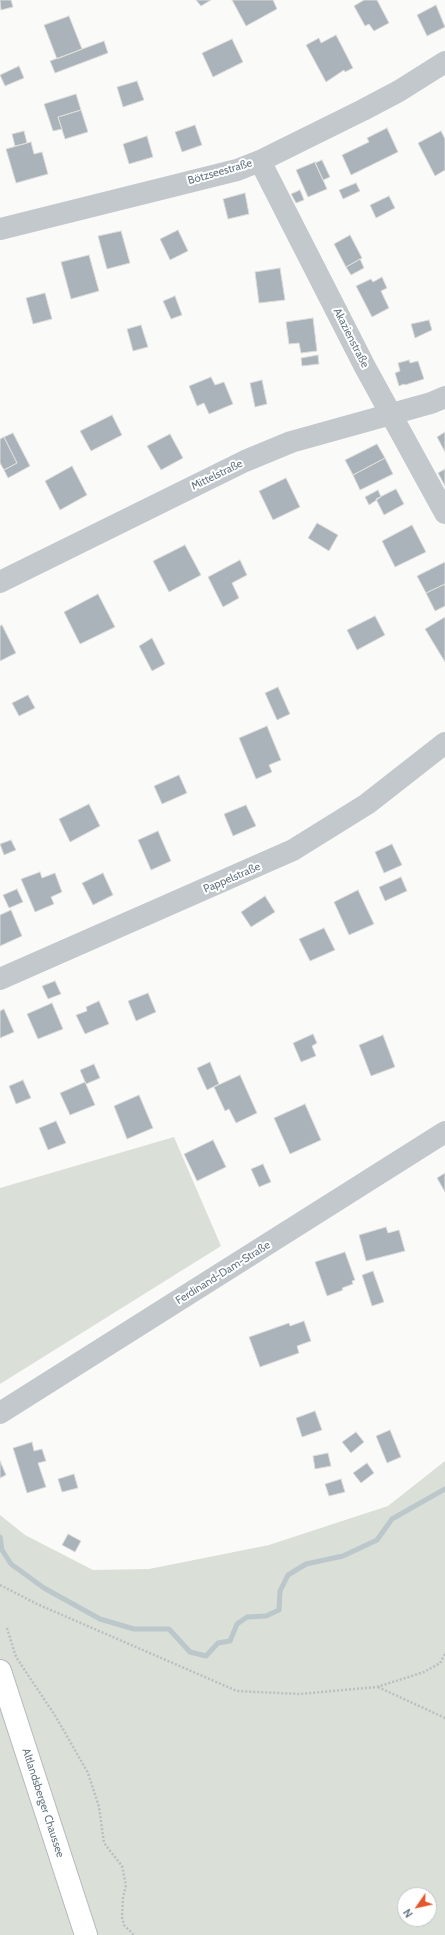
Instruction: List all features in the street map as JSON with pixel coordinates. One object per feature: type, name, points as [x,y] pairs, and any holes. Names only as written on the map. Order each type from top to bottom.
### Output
[{"type":"main road","name":"Altlandsberger Chaussee","points":[[0,1671],[86,1935]]},
{"type":"street","name":"Bötzseestraße","points":[[0,229],[237,170],[260,161],[375,104],[399,91],[445,62]]},
{"type":"street","name":"Akazienstraße","points":[[260,161],[365,367],[445,513]]},
{"type":"street","name":"Mittelstraße","points":[[0,582],[245,461],[291,442],[431,403],[445,397]]},
{"type":"street","name":"Pappelstraße","points":[[0,979],[293,850],[367,804],[445,743]]},
{"type":"street","name":"Ferdinand-Dam-Straße","points":[[0,1413],[445,1132]]},
{"type":"path","points":[[0,1585],[37,1604],[237,1691],[298,1694],[377,1687],[424,1672],[440,1663],[445,1654]]},
{"type":"path","points":[[7,1628],[16,1657],[56,1717],[88,1773],[99,1807],[104,1843],[122,1866],[126,1885],[122,1898],[122,1917],[124,1925],[134,1935]]},
{"type":"path","points":[[377,1687],[445,1718]]},
{"type":"shaded area","points":[[174,1137],[221,1246],[0,1384],[0,1188]]},
{"type":"shaded area","points":[[445,1461],[445,1935],[0,1935],[0,1515],[25,1535],[93,1570],[149,1569],[269,1545],[388,1506]]},
{"type":"building","points":[[0,0],[11,0],[13,7],[1,10]]},
{"type":"building","points":[[196,0],[211,0],[201,6]]},
{"type":"building","points":[[232,0],[273,0],[277,9],[246,26]]},
{"type":"building","points":[[364,0],[377,0],[389,23],[374,31],[369,24],[365,26],[354,6]]},
{"type":"building","points":[[436,5],[445,27],[427,36],[417,15]]},
{"type":"building","points":[[69,16],[82,49],[57,59],[44,25]]},
{"type":"building","points":[[336,35],[353,68],[345,72],[344,70],[326,82],[306,45],[319,38],[321,43]]},
{"type":"building","points":[[232,39],[243,62],[213,77],[202,53]]},
{"type":"building","points":[[104,41],[108,53],[55,73],[50,61]]},
{"type":"building","points":[[19,66],[24,78],[5,86],[0,75]]},
{"type":"building","points":[[137,81],[144,100],[123,107],[117,87]]},
{"type":"building","points":[[76,94],[81,110],[58,117],[62,129],[53,131],[44,104]]},
{"type":"building","points":[[81,110],[88,132],[65,139],[58,117]]},
{"type":"building","points":[[195,125],[202,145],[182,152],[175,132]]},
{"type":"building","points":[[387,128],[398,152],[351,175],[342,155],[369,142],[367,138]]},
{"type":"building","points":[[24,131],[27,143],[15,146],[12,134]]},
{"type":"building","points":[[441,131],[445,139],[445,170],[435,176],[418,143]]},
{"type":"building","points":[[147,136],[153,157],[129,164],[123,144]]},
{"type":"building","points":[[31,142],[34,154],[42,152],[48,174],[16,183],[6,149]]},
{"type":"building","points":[[322,160],[330,177],[323,180],[315,163]]},
{"type":"building","points":[[315,162],[327,189],[308,197],[296,170]]},
{"type":"building","points":[[356,183],[360,191],[343,199],[339,190]]},
{"type":"building","points":[[300,190],[304,200],[296,203],[291,194]]},
{"type":"building","points":[[245,193],[249,214],[228,219],[223,199]]},
{"type":"building","points":[[389,196],[395,208],[376,218],[370,205]]},
{"type":"building","points":[[178,230],[188,251],[170,260],[160,239]]},
{"type":"building","points":[[121,231],[130,263],[107,269],[98,236]]},
{"type":"building","points":[[350,235],[362,258],[346,267],[334,244]]},
{"type":"building","points":[[89,255],[99,291],[71,299],[61,262]]},
{"type":"building","points":[[360,259],[364,268],[351,275],[346,267]]},
{"type":"building","points":[[280,268],[285,300],[259,303],[255,272]]},
{"type":"building","points":[[382,277],[387,288],[381,291],[389,308],[372,317],[356,286],[371,279],[373,282]]},
{"type":"building","points":[[45,293],[52,319],[33,324],[26,298]]},
{"type":"building","points":[[175,296],[182,315],[171,319],[163,301]]},
{"type":"building","points":[[313,318],[317,351],[301,353],[299,343],[289,344],[286,322]]},
{"type":"building","points":[[429,320],[432,330],[415,338],[411,324]]},
{"type":"building","points":[[141,325],[148,347],[133,351],[127,329]]},
{"type":"building","points":[[318,355],[319,364],[302,366],[301,358]]},
{"type":"building","points":[[409,360],[410,363],[418,361],[424,379],[399,386],[395,373],[400,371],[398,363]]},
{"type":"building","points":[[211,377],[215,385],[224,382],[233,404],[209,414],[204,403],[197,406],[189,386]]},
{"type":"building","points":[[262,380],[267,404],[255,407],[250,383]]},
{"type":"building","points":[[112,415],[122,435],[91,451],[80,431]]},
{"type":"building","points":[[445,432],[445,452],[437,437]]},
{"type":"building","points":[[13,433],[30,466],[8,478],[4,470],[17,463],[4,437]]},
{"type":"building","points":[[170,434],[183,458],[161,470],[147,446]]},
{"type":"building","points":[[4,437],[17,463],[4,470],[0,463],[0,439]]},
{"type":"building","points":[[377,444],[385,458],[353,475],[345,460]]},
{"type":"building","points":[[385,458],[393,474],[360,490],[353,475]]},
{"type":"building","points":[[72,466],[87,495],[60,510],[45,481]]},
{"type":"building","points":[[445,469],[445,486],[438,473]]},
{"type":"building","points":[[286,478],[300,507],[273,520],[259,491]]},
{"type":"building","points":[[396,489],[404,504],[384,515],[376,499]]},
{"type":"building","points":[[378,490],[381,497],[369,505],[365,497]]},
{"type":"building","points":[[317,523],[338,535],[329,551],[308,538]]},
{"type":"building","points":[[412,525],[426,552],[395,567],[382,541]]},
{"type":"building","points":[[185,545],[201,575],[169,592],[153,561]]},
{"type":"building","points":[[240,560],[247,575],[232,583],[239,598],[223,607],[208,577]]},
{"type":"building","points":[[445,562],[445,584],[426,593],[417,576]]},
{"type":"building","points":[[445,584],[445,606],[435,611],[426,593]]},
{"type":"building","points":[[98,594],[115,627],[80,644],[64,612]]},
{"type":"building","points":[[375,616],[385,635],[357,650],[347,630]]},
{"type":"building","points":[[445,617],[445,662],[425,629]]},
{"type":"building","points":[[2,625],[16,653],[0,661],[0,626]]},
{"type":"building","points":[[152,638],[165,664],[152,671],[139,646]]},
{"type":"building","points":[[278,687],[290,714],[277,720],[265,693]]},
{"type":"building","points":[[28,695],[35,708],[19,716],[12,703]]},
{"type":"building","points":[[267,726],[281,760],[269,765],[272,772],[256,779],[239,738]]},
{"type":"building","points":[[179,775],[187,793],[162,804],[154,786]]},
{"type":"building","points":[[89,804],[100,826],[70,842],[59,819]]},
{"type":"building","points":[[246,805],[256,826],[233,836],[224,814]]},
{"type":"building","points":[[158,831],[171,861],[151,870],[138,840]]},
{"type":"building","points":[[11,840],[16,850],[4,855],[0,844]]},
{"type":"building","points":[[392,844],[402,865],[384,873],[375,852]]},
{"type":"building","points":[[40,872],[42,878],[55,873],[62,892],[51,897],[54,904],[35,912],[21,879]]},
{"type":"building","points":[[103,873],[113,895],[93,905],[82,883]]},
{"type":"building","points":[[401,877],[407,891],[385,901],[379,887]]},
{"type":"building","points":[[17,889],[23,902],[9,908],[3,895]]},
{"type":"building","points":[[358,890],[374,924],[349,935],[334,902]]},
{"type":"building","points":[[265,896],[275,912],[251,927],[241,912]]},
{"type":"building","points":[[11,910],[22,936],[0,946],[0,915]]},
{"type":"building","points":[[324,928],[335,950],[310,961],[299,939]]},
{"type":"building","points":[[55,981],[61,994],[48,999],[42,986]]},
{"type":"building","points":[[148,993],[156,1012],[136,1021],[128,1001]]},
{"type":"building","points":[[99,1001],[109,1024],[85,1034],[76,1015],[87,1011],[86,1007]]},
{"type":"building","points":[[52,1003],[63,1029],[38,1039],[27,1014]]},
{"type":"building","points":[[4,1009],[14,1032],[0,1038],[0,1011]]},
{"type":"building","points":[[313,1034],[317,1043],[312,1046],[316,1056],[301,1062],[293,1043]]},
{"type":"building","points":[[383,1035],[395,1067],[371,1076],[359,1045]]},
{"type":"building","points":[[210,1062],[219,1084],[207,1090],[197,1068]]},
{"type":"building","points":[[94,1064],[100,1078],[86,1084],[80,1070]]},
{"type":"building","points":[[240,1075],[257,1113],[236,1123],[229,1109],[225,1111],[214,1087]]},
{"type":"building","points":[[23,1080],[31,1098],[16,1104],[9,1086]]},
{"type":"building","points":[[85,1082],[95,1105],[70,1115],[60,1093]]},
{"type":"building","points":[[139,1095],[153,1128],[127,1139],[114,1106]]},
{"type":"building","points":[[305,1104],[321,1140],[290,1154],[274,1118]]},
{"type":"building","points":[[56,1121],[66,1143],[48,1150],[39,1128]]},
{"type":"building","points":[[213,1140],[226,1167],[197,1181],[184,1154]]},
{"type":"building","points":[[263,1164],[271,1182],[259,1187],[251,1169]]},
{"type":"building","points":[[445,1173],[445,1192],[437,1178]]},
{"type":"building","points":[[386,1227],[388,1233],[399,1230],[405,1251],[366,1261],[359,1235]]},
{"type":"building","points":[[345,1252],[355,1280],[352,1281],[353,1284],[342,1288],[343,1290],[327,1296],[315,1262]]},
{"type":"building","points":[[373,1271],[384,1302],[372,1306],[362,1275]]},
{"type":"building","points":[[304,1321],[311,1341],[297,1346],[299,1353],[260,1367],[249,1337],[289,1323],[290,1326]]},
{"type":"building","points":[[315,1411],[322,1430],[302,1437],[296,1418]]},
{"type":"building","points":[[390,1430],[401,1457],[387,1463],[376,1436]]},
{"type":"building","points":[[356,1432],[364,1442],[351,1453],[342,1442]]},
{"type":"building","points":[[32,1442],[34,1451],[42,1449],[46,1461],[38,1463],[46,1487],[27,1493],[13,1448]]},
{"type":"building","points":[[328,1453],[331,1466],[315,1469],[313,1456]]},
{"type":"building","points":[[0,1461],[6,1475],[0,1478]]},
{"type":"building","points":[[367,1463],[374,1473],[361,1483],[353,1473]]},
{"type":"building","points":[[74,1474],[78,1488],[62,1492],[58,1479]]},
{"type":"building","points":[[341,1479],[345,1492],[329,1496],[325,1484]]},
{"type":"building","points":[[68,1534],[81,1541],[75,1552],[62,1545]]},
{"type":"waterway","points":[[0,1537],[2,1550],[11,1564],[44,1588],[100,1619],[134,1629],[169,1629],[190,1652],[206,1656],[218,1643],[230,1641],[237,1624],[247,1617],[266,1616],[279,1610],[280,1591],[288,1575],[306,1564],[343,1556],[377,1540],[392,1519],[445,1489]]}]
